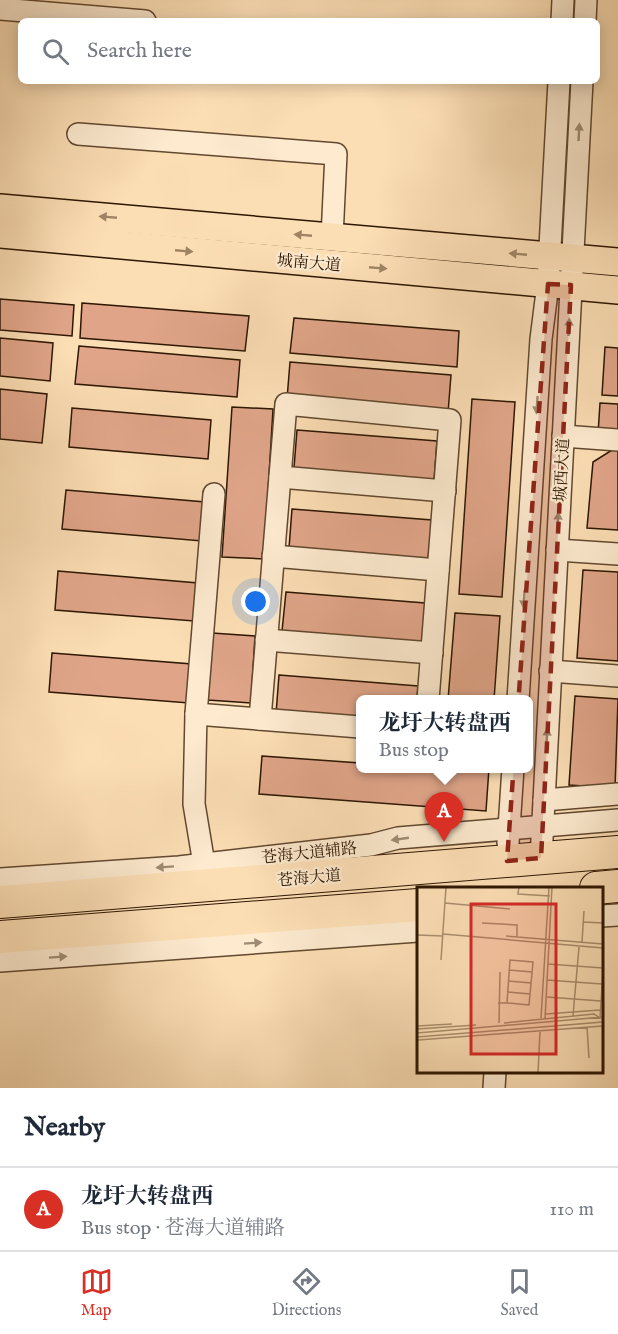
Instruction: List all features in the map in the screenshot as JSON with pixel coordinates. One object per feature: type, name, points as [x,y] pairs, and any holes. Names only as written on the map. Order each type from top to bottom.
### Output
[{"type":"highway","name":"苍海大道","points":[[2,884],[507,861],[618,852]]},
{"type":"highway","points":[[603,887],[618,886]]},
{"type":"highway","points":[[0,937],[417,905]]},
{"type":"main road","name":"城南大道","points":[[0,208],[618,262]]},
{"type":"main road","name":"城南大道","points":[[0,234],[618,290]]},
{"type":"street","points":[[562,18],[563,0]]},
{"type":"street","points":[[585,18],[586,0]]},
{"type":"street","points":[[0,9],[109,18]]},
{"type":"street","name":"城西大道","points":[[541,858],[563,436],[559,84]]},
{"type":"street","name":"城西大道","points":[[561,258],[582,84]]},
{"type":"street","points":[[78,134],[336,154],[332,237]]},
{"type":"street","name":"城西大道","points":[[518,695],[541,339],[560,285]]},
{"type":"street","points":[[260,719],[286,404],[450,420],[428,695]]},
{"type":"street","points":[[563,436],[618,440]]},
{"type":"street","points":[[280,477],[444,490]]},
{"type":"street","points":[[204,864],[194,804],[196,714],[214,494]]},
{"type":"street","points":[[557,550],[618,554]]},
{"type":"street","points":[[273,556],[438,570]]},
{"type":"street","points":[[266,639],[432,653]]},
{"type":"street","points":[[550,671],[618,676]]},
{"type":"street","points":[[196,714],[356,727]]},
{"type":"street","points":[[507,861],[513,773]]},
{"type":"street","points":[[544,800],[618,794]]},
{"type":"street","name":"苍海大道辅路","points":[[2,884],[371,845],[398,838],[618,820]]},
{"type":"street","points":[[603,916],[618,915]]},
{"type":"street","points":[[0,961],[417,932]]},
{"type":"street","points":[[494,1088],[495,1073]]},
{"type":"highlighted area","points":[[548,284],[571,285],[541,858],[507,861]]},
{"type":"building","points":[[0,299],[74,305],[72,336],[0,330]]},
{"type":"building","points":[[82,303],[249,316],[245,351],[80,338]]},
{"type":"building","points":[[294,318],[459,331],[457,367],[290,353]]},
{"type":"building","points":[[0,338],[53,343],[50,381],[0,376]]},
{"type":"building","points":[[79,346],[240,360],[237,397],[75,384]]},
{"type":"building","points":[[605,347],[618,348],[618,396],[602,395]]},
{"type":"building","points":[[290,362],[451,375],[448,413],[287,399]]},
{"type":"building","points":[[0,389],[47,394],[42,443],[0,439]]},
{"type":"building","points":[[472,399],[515,402],[502,597],[459,594]]},
{"type":"building","points":[[600,403],[618,404],[618,435],[598,434]]},
{"type":"building","points":[[232,407],[273,409],[264,559],[222,557]]},
{"type":"building","points":[[72,408],[211,420],[208,459],[69,447]]},
{"type":"building","points":[[297,430],[437,441],[434,480],[294,468]]},
{"type":"building","points":[[612,450],[618,450],[618,530],[587,528],[593,462]]},
{"type":"building","points":[[66,490],[205,502],[202,541],[62,529]]},
{"type":"building","points":[[292,509],[432,520],[428,559],[289,548]]},
{"type":"building","points":[[583,570],[618,572],[618,661],[577,658]]},
{"type":"building","points":[[58,571],[198,583],[194,621],[55,610]]},
{"type":"building","points":[[286,592],[425,603],[422,642],[282,631]]},
{"type":"building","points":[[455,613],[500,616],[494,695],[448,695]]},
{"type":"building","points":[[212,633],[255,636],[251,703],[208,700]]},
{"type":"building","points":[[52,653],[192,664],[189,703],[49,692]]},
{"type":"building","points":[[279,675],[418,686],[417,695],[356,695],[356,721],[276,714]]},
{"type":"building","points":[[575,696],[618,699],[615,788],[569,785]]},
{"type":"building","points":[[262,756],[356,763],[356,773],[489,773],[486,811],[259,794]]},
{"type":"place","name":"龙圩大转盘西","points":[[444,842]]}]
